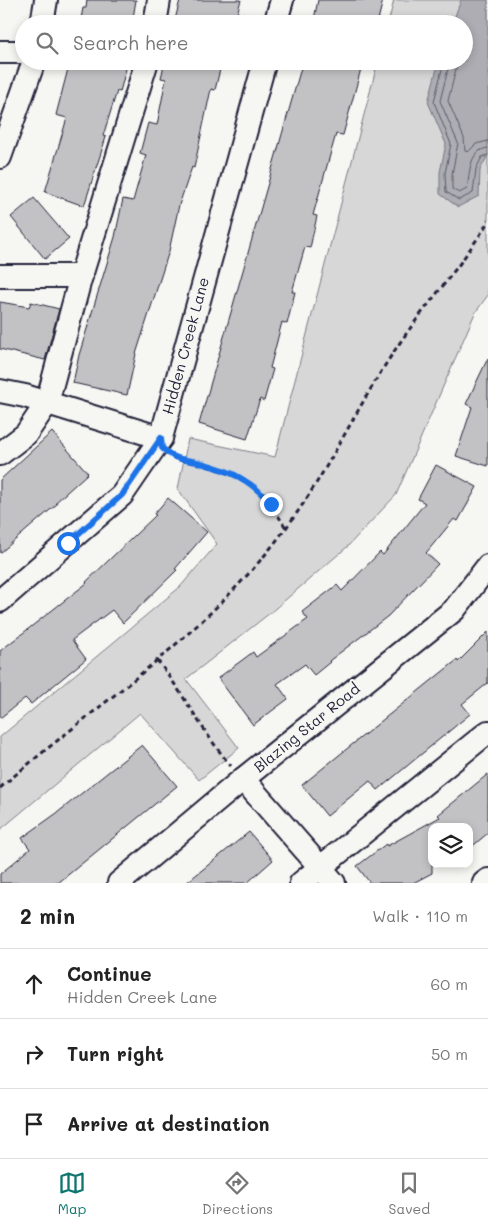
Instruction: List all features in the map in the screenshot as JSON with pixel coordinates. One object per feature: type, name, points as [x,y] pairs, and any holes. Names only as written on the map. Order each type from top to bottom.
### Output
[{"type":"street","points":[[44,15],[46,0]]},
{"type":"street","points":[[156,15],[159,0]]},
{"type":"street","points":[[278,15],[282,0]]},
{"type":"street","points":[[0,52],[15,52]]},
{"type":"street","points":[[0,157],[31,70]]},
{"type":"street","points":[[0,454],[26,434],[48,403],[81,276],[144,70]]},
{"type":"street","name":"Hidden Creek Lane","points":[[0,600],[122,495],[161,438],[263,70]]},
{"type":"street","points":[[0,276],[81,276]]},
{"type":"street","points":[[0,391],[48,403],[161,438]]},
{"type":"street","name":"Blazing Star Road","points":[[119,883],[243,779],[454,610],[488,566]]},
{"type":"street","points":[[301,883],[327,875],[436,776],[488,732]]},
{"type":"street","points":[[243,779],[327,875]]},
{"type":"street","points":[[484,883],[488,880]]},
{"type":"path","points":[[0,788],[47,747],[123,690],[235,588],[286,528],[334,455],[375,379],[407,332],[448,281],[488,220]]},
{"type":"path","points":[[161,438],[162,448],[175,459],[200,463],[223,470],[257,487],[271,504],[286,528]]},
{"type":"path","points":[[157,660],[179,689],[212,744],[243,779]]},
{"type":"shaded area","points":[[394,0],[488,0],[488,295],[475,313],[396,495],[347,547],[270,613],[186,679],[239,748],[199,780],[140,713],[0,830],[0,737],[180,587],[217,544],[178,489],[188,439],[275,457],[376,70],[473,70],[473,15],[390,15]]},
{"type":"water","points":[[461,0],[488,0],[488,155],[480,170],[479,196],[458,207],[440,194],[440,172],[446,144],[428,102],[437,70],[473,70],[473,15],[455,15]]},
{"type":"building","points":[[87,0],[136,0],[134,15],[82,15],[83,8],[86,8]]},
{"type":"building","points":[[180,0],[241,0],[237,15],[176,15]]},
{"type":"building","points":[[318,0],[383,0],[379,15],[315,15]]},
{"type":"building","points":[[68,70],[126,70],[120,92],[117,91],[103,136],[106,137],[84,206],[45,192],[67,118],[56,115]]},
{"type":"building","points":[[163,70],[220,70],[215,90],[211,89],[194,168],[192,167],[179,205],[169,251],[136,354],[127,395],[73,383],[79,355],[115,237],[123,199],[133,201],[146,155],[140,153],[148,123],[157,125],[166,79],[161,78]]},
{"type":"building","points":[[300,70],[361,70],[343,135],[336,134],[313,215],[317,216],[310,248],[305,247],[292,292],[295,292],[287,324],[282,322],[270,368],[273,369],[264,401],[260,399],[247,439],[199,424]]},
{"type":"building","points":[[34,198],[69,239],[45,259],[11,217]]},
{"type":"building","points":[[0,302],[29,307],[31,302],[59,309],[45,360],[0,349]]},
{"type":"building","points":[[488,358],[488,466],[456,456],[472,407],[466,404]]},
{"type":"building","points":[[52,432],[88,473],[56,502],[57,504],[0,553],[0,480]]},
{"type":"building","points":[[436,465],[477,487],[458,521],[454,519],[426,553],[438,564],[388,616],[329,661],[314,675],[305,664],[277,684],[288,699],[253,725],[218,678],[253,652],[256,657],[308,619],[302,612],[337,585],[342,591],[380,552],[383,555],[425,503],[418,499]]},
{"type":"building","points":[[168,498],[207,532],[175,569],[177,570],[123,623],[112,610],[72,640],[86,659],[31,704],[25,698],[0,718],[0,651],[87,583],[156,515],[154,514]]},
{"type":"building","points":[[488,632],[488,683],[462,704],[470,714],[378,790],[370,781],[327,816],[302,785],[457,660],[458,662]]},
{"type":"building","points":[[142,745],[177,786],[58,883],[0,883],[0,874],[30,849],[22,838],[57,813]]},
{"type":"building","points":[[488,774],[488,833],[473,846],[473,823],[429,823],[440,817],[438,815]]},
{"type":"building","points":[[428,824],[428,868],[432,868],[432,873],[413,883],[370,883],[357,866],[386,844],[387,846]]},
{"type":"building","points":[[249,832],[273,860],[247,883],[186,883]]},
{"type":"route","points":[[68,543],[122,495],[161,438],[162,448],[175,459],[200,463],[237,476],[257,487],[271,504]]}]
